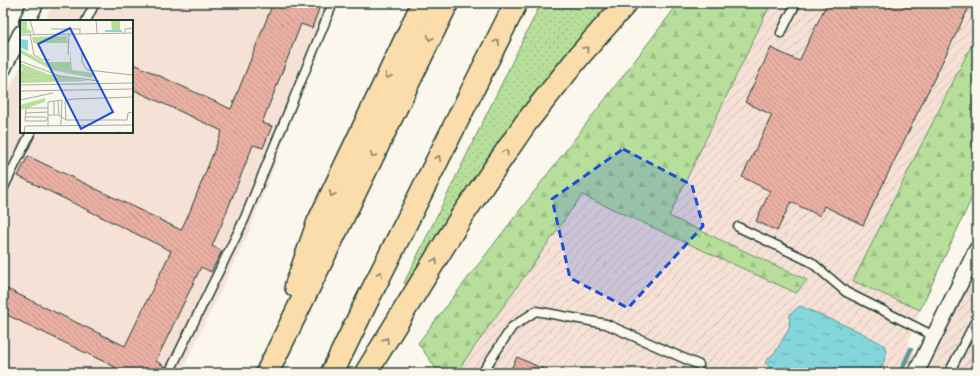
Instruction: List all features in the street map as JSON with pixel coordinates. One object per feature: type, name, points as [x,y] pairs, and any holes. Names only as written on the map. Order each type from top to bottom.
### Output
[{"type":"highway","points":[[266,373],[318,223],[423,3]]},
{"type":"highway","points":[[266,373],[447,3]]},
{"type":"highway","points":[[332,373],[516,3]]},
{"type":"highway","points":[[366,373],[462,216],[525,124],[580,55],[626,3]]},
{"type":"street","points":[[28,20],[36,3]]},
{"type":"street","points":[[3,69],[20,35]]},
{"type":"street","points":[[916,373],[977,249]]},
{"type":"lane","points":[[86,20],[95,3]]},
{"type":"lane","points":[[169,373],[244,220],[332,3]]},
{"type":"lane","points":[[781,33],[796,3]]},
{"type":"lane","points":[[3,189],[31,133]]},
{"type":"lane","points":[[738,227],[811,262],[846,292],[934,336]]},
{"type":"lane","points":[[482,373],[512,326],[536,311],[606,324],[699,365]]},
{"type":"lane","points":[[949,373],[977,318]]},
{"type":"highlighted area","points":[[623,149],[692,185],[703,226],[628,308],[570,278],[552,199]]},
{"type":"shaded area","points":[[54,3],[336,3],[248,234],[181,373],[3,373],[3,102],[20,69],[20,133],[133,133],[133,20],[45,20]]},
{"type":"shaded area","points":[[771,3],[977,3],[977,34],[853,281],[920,310],[908,343],[916,356],[907,373],[456,373],[582,195],[796,293],[807,280],[669,216]]},
{"type":"shaded area","points":[[977,267],[977,373],[925,373]]},
{"type":"green space","points":[[541,3],[613,3],[582,37],[509,127],[484,163],[407,284],[404,283]]},
{"type":"green space","points":[[682,3],[771,3],[669,216],[807,280],[796,293],[582,195],[456,373],[439,373],[418,343],[675,8]]},
{"type":"green space","points":[[977,34],[977,187],[920,310],[853,281]]},
{"type":"water","points":[[800,306],[858,331],[884,345],[886,356],[878,373],[779,373],[770,368],[765,362],[776,351],[789,329],[790,314]]},
{"type":"building","points":[[273,3],[312,3],[320,6],[312,28],[301,24],[262,123],[272,126],[263,148],[253,145],[212,246],[222,251],[211,272],[201,267],[156,361],[166,367],[164,373],[112,373],[115,367],[3,313],[3,287],[125,346],[171,251],[18,176],[28,156],[181,230],[222,131],[133,89],[133,63],[231,109]]},
{"type":"building","points":[[827,3],[971,3],[863,225],[824,206],[820,216],[791,202],[777,231],[756,221],[770,191],[742,177],[772,115],[745,102],[771,48],[799,61]]},
{"type":"building","points":[[517,357],[552,373],[509,373]]},
{"type":"waterway","points":[[900,373],[911,349]]}]
